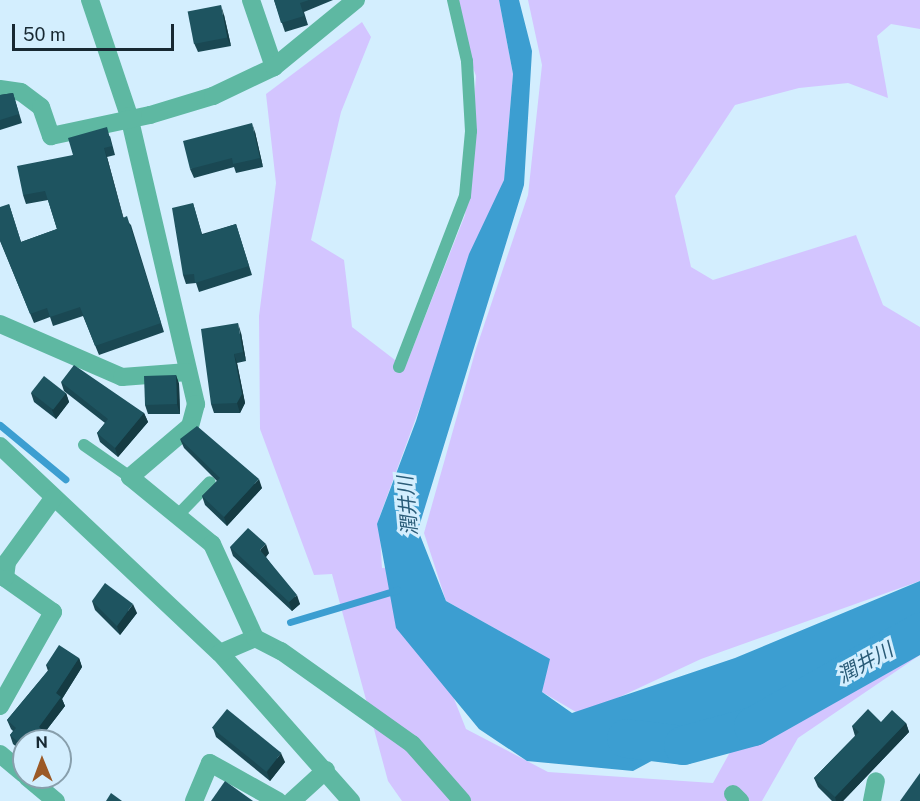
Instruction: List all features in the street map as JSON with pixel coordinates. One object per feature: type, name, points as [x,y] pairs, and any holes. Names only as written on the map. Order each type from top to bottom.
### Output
[{"type":"street","points":[[90,0],[129,116],[187,347],[188,372],[196,404],[190,426],[130,477],[212,544],[255,638],[412,744],[462,801]]},
{"type":"street","points":[[251,0],[274,67]]},
{"type":"street","points":[[0,89],[21,92],[41,107],[51,136],[213,96],[274,67],[356,0]]},
{"type":"street","points":[[0,324],[122,377],[188,372]]},
{"type":"street","points":[[0,446],[220,653],[326,770],[351,801]]},
{"type":"street","points":[[0,706],[53,612],[5,578],[7,562],[54,497]]},
{"type":"street","points":[[220,653],[255,638]]},
{"type":"street","points":[[0,754],[12,764]]},
{"type":"street","points":[[194,801],[210,763],[278,801]]},
{"type":"street","points":[[292,801],[326,770]]},
{"type":"street","points":[[872,801],[876,781]]},
{"type":"street","points":[[42,789],[56,801]]},
{"type":"lane","points":[[399,367],[465,196],[470,108],[453,0]]},
{"type":"lane","points":[[84,445],[130,477]]},
{"type":"lane","points":[[177,516],[210,482]]},
{"type":"shaded area","points":[[449,0],[499,0],[513,74],[504,180],[379,518],[382,568],[402,567],[466,729],[548,772],[713,783],[766,687],[920,603],[920,655],[798,738],[762,801],[402,801],[388,781],[332,574],[314,575],[260,429],[259,316],[276,183],[266,94],[362,22],[371,37],[341,112],[311,240],[344,260],[352,327],[395,360],[408,360],[465,215],[476,76]]},
{"type":"shaded area","points":[[528,0],[920,0],[920,29],[891,24],[877,36],[888,98],[848,83],[799,88],[735,105],[675,196],[691,267],[713,280],[856,235],[883,305],[920,327],[920,581],[701,659],[581,715],[542,692],[549,659],[446,601],[424,533],[476,349],[528,195],[542,65]]},
{"type":"water","points":[[499,0],[519,0],[532,51],[524,185],[418,530],[446,601],[550,659],[542,692],[572,713],[735,658],[920,581],[920,616],[633,771],[527,761],[479,729],[396,628],[377,524],[416,421],[469,254],[504,180],[513,74]]},
{"type":"building","points":[[274,0],[309,0],[300,3],[304,16],[281,23]]},
{"type":"building","points":[[221,5],[227,37],[194,44],[188,11]]},
{"type":"building","points":[[13,93],[19,114],[0,120],[0,95]]},
{"type":"building","points":[[252,123],[260,158],[233,164],[232,158],[190,169],[183,141]]},
{"type":"building","points":[[107,127],[112,146],[104,148],[123,218],[127,216],[161,323],[95,346],[80,307],[50,317],[47,308],[30,314],[0,240],[0,207],[9,204],[21,242],[57,229],[45,191],[23,195],[17,166],[73,155],[68,138]]},
{"type":"building","points":[[193,203],[202,235],[236,224],[249,266],[195,283],[194,274],[183,275],[172,208]]},
{"type":"building","points":[[238,323],[243,352],[234,354],[242,394],[237,403],[211,404],[201,329]]},
{"type":"building","points":[[74,365],[144,413],[115,448],[97,433],[108,419],[61,382]]},
{"type":"building","points":[[176,375],[177,404],[145,405],[144,376]]},
{"type":"building","points":[[44,376],[66,393],[53,410],[31,393]]},
{"type":"building","points":[[197,426],[259,479],[224,517],[202,496],[220,478],[180,439]]},
{"type":"building","points":[[248,528],[266,544],[260,550],[297,595],[289,602],[230,547]]},
{"type":"building","points":[[105,583],[133,604],[117,626],[92,601]]},
{"type":"building","points":[[59,645],[79,658],[56,693],[61,697],[39,727],[41,729],[15,729],[7,720],[50,668],[46,665]]},
{"type":"building","points":[[227,709],[281,753],[266,772],[212,728]]},
{"type":"building","points":[[868,709],[881,722],[892,710],[906,723],[835,797],[814,778],[859,732],[852,726]]},
{"type":"building","points":[[920,773],[920,801],[900,801]]},
{"type":"building","points":[[225,781],[253,801],[211,801]]},
{"type":"building","points":[[111,793],[122,801],[106,801]]},
{"type":"waterway","points":[[0,425],[65,479]]},
{"type":"waterway","points":[[290,622],[397,590]]},
{"type":"waterway","name":"潤井川","points":[[626,738],[683,745],[753,726],[920,632]]}]
